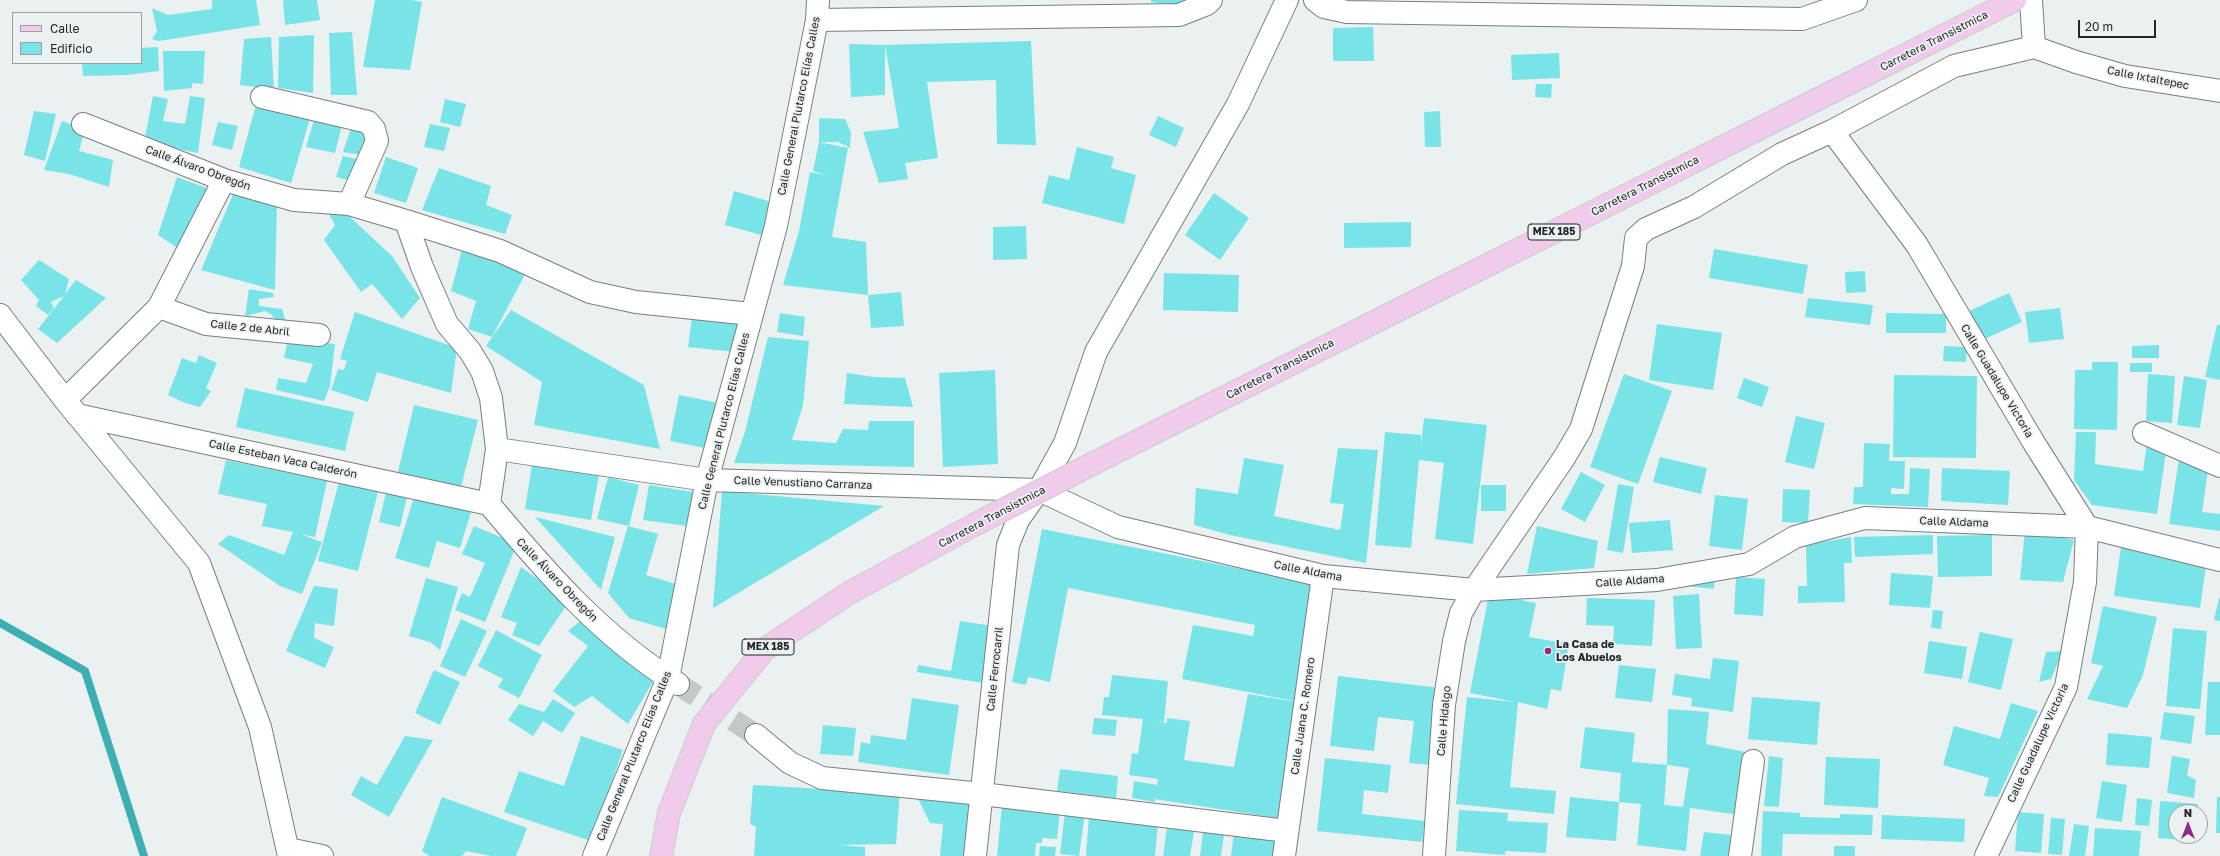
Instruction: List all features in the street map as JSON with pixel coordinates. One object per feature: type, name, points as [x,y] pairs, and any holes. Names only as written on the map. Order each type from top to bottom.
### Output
[{"type":"main road","name":"Carretera Transistmica","points":[[661,856],[669,813],[704,724],[765,650],[849,593],[974,525],[1094,463],[2015,0]]},
{"type":"street","points":[[818,10],[1180,16],[1207,4],[1211,0]]},
{"type":"street","name":"Calle Ferrocarril","points":[[975,856],[1008,545],[1018,520],[1039,490],[1065,443],[1096,352],[1238,104],[1287,0]]},
{"type":"street","points":[[1315,0],[1324,7],[1347,12],[1802,19],[1856,0]]},
{"type":"street","points":[[1832,130],[1954,66],[2034,47],[2031,0]]},
{"type":"street","name":"Calle General Plutarco Elías Calles","points":[[594,856],[673,681],[706,480],[776,226],[818,10]]},
{"type":"street","name":"Calle Ixtaltepec","points":[[2034,47],[2076,62],[2125,76],[2220,91]]},
{"type":"street","points":[[262,97],[368,122],[374,129],[377,140],[349,204]]},
{"type":"street","name":"Calle Álvaro Obregón","points":[[83,124],[224,180],[294,200],[349,204],[500,251],[590,292],[636,302],[751,314]]},
{"type":"street","name":"Calle Guadalupe Victoria","points":[[1832,130],[1917,245],[2034,443],[2087,527],[2085,582],[2066,687],[1986,856]]},
{"type":"street","name":"Calle Hidalgo","points":[[1434,856],[1444,705],[1454,641],[1461,613],[1474,590],[1564,458],[1581,429],[1633,266],[1636,238],[1646,229],[1694,207],[1782,154],[1832,130]]},
{"type":"street","points":[[71,407],[159,307],[224,180]]},
{"type":"street","points":[[406,221],[422,267],[447,324],[470,351],[482,371],[491,398],[497,449],[489,504]]},
{"type":"street","name":"Calle 2 de Abril","points":[[159,307],[206,324],[320,335]]},
{"type":"street","points":[[0,315],[71,407],[199,563],[260,727],[288,853],[322,856]]},
{"type":"street","name":"Calle Esteban Vaca Calderón","points":[[71,407],[489,504]]},
{"type":"street","points":[[2144,433],[2220,466]]},
{"type":"street","name":"Calle Venustiano Carranza","points":[[497,449],[706,480],[1039,490]]},
{"type":"street","name":"Calle Aldama","points":[[1039,490],[1118,527],[1323,576],[1474,590],[1657,580],[1749,564],[1795,537],[1865,518],[2087,527],[2220,560]]},
{"type":"street","name":"Calle Álvaro Obregón","points":[[489,504],[540,565],[597,622],[673,681]]},
{"type":"street","name":"Calle Juana C. Romero","points":[[1284,856],[1323,576]]},
{"type":"street","points":[[756,735],[790,763],[822,778],[982,794],[1287,831]]},
{"type":"street","points":[[1740,856],[1753,761]]},
{"type":"building","points":[[212,0],[256,0],[260,25],[159,41],[152,39],[157,31],[152,8],[168,15],[212,9]]},
{"type":"building","points":[[283,0],[317,0],[320,20],[285,25]]},
{"type":"building","points":[[375,0],[412,0],[422,2],[410,70],[363,67]]},
{"type":"building","points":[[1151,0],[1195,0],[1190,7],[1151,2]]},
{"type":"building","points":[[1373,27],[1374,61],[1333,61],[1333,28]]},
{"type":"building","points":[[352,32],[357,95],[331,95],[329,33]]},
{"type":"building","points":[[314,35],[313,93],[278,88],[279,37]]},
{"type":"building","points":[[271,37],[274,89],[240,85],[244,39]]},
{"type":"building","points":[[1031,41],[1036,145],[997,144],[996,80],[927,82],[938,158],[905,163],[908,179],[879,183],[863,132],[899,128],[885,45]]},
{"type":"building","points":[[849,44],[885,45],[885,95],[851,97]]},
{"type":"building","points":[[158,47],[159,71],[127,75],[83,76],[82,64],[142,64],[142,48]]},
{"type":"building","points":[[163,51],[205,51],[203,84],[192,83],[192,88],[164,91]]},
{"type":"building","points":[[1559,53],[1560,78],[1512,80],[1511,55]]},
{"type":"building","points":[[1536,84],[1552,84],[1551,98],[1535,97]]},
{"type":"building","points":[[153,96],[168,99],[163,121],[185,124],[190,96],[205,98],[198,153],[144,142]]},
{"type":"building","points":[[445,99],[466,104],[460,127],[440,122]]},
{"type":"building","points":[[257,101],[312,112],[291,183],[239,167]]},
{"type":"building","points":[[34,111],[56,114],[45,161],[24,155]]},
{"type":"building","points":[[1440,111],[1441,147],[1425,147],[1424,112]]},
{"type":"building","points":[[315,116],[343,121],[335,153],[306,147]]},
{"type":"building","points":[[1158,116],[1184,128],[1176,147],[1149,135]]},
{"type":"building","points":[[819,118],[845,119],[851,132],[850,148],[838,142],[819,142]]},
{"type":"building","points":[[62,121],[85,129],[79,151],[113,160],[109,187],[69,174],[44,170]]},
{"type":"building","points":[[218,122],[238,126],[232,150],[212,145]]},
{"type":"building","points":[[430,124],[450,128],[444,151],[424,147]]},
{"type":"building","points":[[352,125],[371,131],[368,156],[343,152]]},
{"type":"building","points":[[819,142],[848,148],[832,237],[866,242],[868,295],[783,285],[799,231],[810,172],[826,175],[813,171]]},
{"type":"building","points":[[1077,147],[1114,157],[1111,168],[1136,175],[1124,224],[1042,203],[1049,175],[1069,180]]},
{"type":"building","points":[[343,156],[366,161],[356,182],[336,177]]},
{"type":"building","points":[[386,157],[418,168],[406,203],[374,193]]},
{"type":"building","points":[[439,168],[491,186],[486,205],[512,215],[505,234],[422,210]]},
{"type":"building","points":[[177,177],[212,190],[185,253],[158,235]]},
{"type":"building","points":[[237,185],[277,199],[275,290],[201,270]]},
{"type":"building","points":[[734,191],[775,203],[765,236],[725,225]]},
{"type":"building","points":[[1214,193],[1249,218],[1220,260],[1185,235]]},
{"type":"building","points":[[336,204],[392,256],[420,298],[402,319],[372,284],[361,292],[324,240],[335,225],[328,212]]},
{"type":"building","points":[[1411,222],[1411,247],[1344,248],[1344,223]]},
{"type":"building","points":[[1026,226],[1027,259],[993,260],[993,227]]},
{"type":"building","points":[[464,242],[530,265],[492,337],[468,329],[476,301],[451,291]]},
{"type":"building","points":[[1714,249],[1808,265],[1803,294],[1709,278]]},
{"type":"building","points":[[39,260],[69,279],[65,294],[76,280],[106,298],[57,343],[38,329],[64,296],[51,302],[54,308],[48,315],[36,306],[39,300],[21,280]]},
{"type":"building","points":[[1865,271],[1866,292],[1846,293],[1845,272]]},
{"type":"building","points":[[1164,273],[1239,275],[1238,312],[1163,310]]},
{"type":"building","points":[[249,289],[273,293],[274,297],[259,299],[259,306],[282,309],[286,322],[277,323],[272,315],[265,311],[245,316]]},
{"type":"building","points":[[901,292],[904,326],[871,328],[868,295]]},
{"type":"building","points":[[2009,293],[2022,322],[1982,340],[1969,311]]},
{"type":"building","points":[[1808,298],[1873,305],[1870,325],[1805,317]]},
{"type":"building","points":[[2060,308],[2064,339],[2029,343],[2025,312]]},
{"type":"building","points":[[511,310],[644,385],[660,449],[534,425],[542,382],[486,346]]},
{"type":"building","points":[[693,310],[739,316],[735,352],[688,347]]},
{"type":"building","points":[[355,312],[457,348],[451,393],[377,372],[368,402],[331,390],[338,369],[344,370],[347,361],[340,359]]},
{"type":"building","points":[[780,313],[805,317],[803,336],[777,332]]},
{"type":"building","points":[[1886,313],[1946,314],[1946,333],[1886,333]]},
{"type":"building","points":[[1657,324],[1722,333],[1713,390],[1649,380]]},
{"type":"building","points":[[2217,325],[2220,325],[2220,380],[2205,377]]},
{"type":"building","points":[[768,337],[809,341],[803,405],[792,440],[836,443],[843,429],[868,430],[869,421],[914,421],[914,467],[734,463],[745,432]]},
{"type":"building","points":[[288,339],[335,344],[330,386],[324,401],[276,390],[278,378],[306,383],[313,364],[284,358]]},
{"type":"building","points":[[2159,345],[2159,358],[2132,358],[2132,346]]},
{"type":"building","points":[[1944,346],[1967,347],[1966,362],[1943,361]]},
{"type":"building","points":[[199,355],[217,363],[206,388],[211,391],[200,407],[185,403],[168,395],[182,358],[196,363]]},
{"type":"building","points":[[2092,362],[2118,362],[2117,430],[2074,429],[2075,370],[2092,370]]},
{"type":"building","points":[[2130,363],[2152,363],[2152,372],[2130,372]]},
{"type":"building","points":[[995,370],[998,464],[943,467],[939,373]]},
{"type":"building","points":[[847,373],[874,377],[905,378],[913,407],[844,404]]},
{"type":"building","points":[[1624,374],[1672,391],[1638,484],[1590,467]]},
{"type":"building","points":[[2148,374],[2175,376],[2172,423],[2146,421]]},
{"type":"building","points":[[1894,375],[1977,376],[1976,458],[1893,457]]},
{"type":"building","points":[[2184,376],[2207,380],[2200,428],[2177,425]]},
{"type":"building","points":[[1744,378],[1769,387],[1762,407],[1737,398]]},
{"type":"building","points":[[245,388],[354,412],[345,451],[236,427]]},
{"type":"building","points":[[679,395],[719,403],[710,449],[670,441]]},
{"type":"building","points":[[414,405],[478,420],[460,491],[397,476]]},
{"type":"building","points":[[1796,416],[1825,423],[1814,469],[1785,462]]},
{"type":"building","points":[[1424,418],[1487,425],[1473,544],[1435,539],[1444,463],[1419,460],[1411,548],[1375,545],[1385,432],[1421,435],[1421,446]]},
{"type":"building","points":[[2076,432],[2096,432],[2095,464],[2143,471],[2147,443],[2167,445],[2157,514],[2092,505],[2074,480]]},
{"type":"building","points":[[1864,443],[1890,444],[1889,461],[1905,461],[1904,489],[1891,488],[1891,494],[1909,494],[1910,468],[1930,469],[1928,507],[1853,504],[1854,487],[1863,487]]},
{"type":"building","points":[[1338,448],[1378,450],[1366,563],[1230,535],[1194,525],[1196,488],[1238,494],[1244,458],[1284,465],[1274,516],[1340,530],[1344,504],[1330,503]]},
{"type":"building","points":[[1660,457],[1707,468],[1701,494],[1653,482]]},
{"type":"building","points":[[2179,459],[2209,464],[2202,512],[2220,514],[2220,531],[2169,524]]},
{"type":"building","points":[[226,460],[327,481],[315,537],[300,534],[322,542],[302,594],[280,586],[218,544],[229,535],[284,555],[293,532],[262,526],[267,504],[218,494]]},
{"type":"building","points":[[532,465],[599,475],[591,520],[525,509]]},
{"type":"building","points":[[1942,468],[2010,471],[2008,505],[1941,501]]},
{"type":"building","points":[[1581,472],[1605,485],[1585,522],[1561,509]]},
{"type":"building","points":[[608,477],[639,485],[629,526],[597,519]]},
{"type":"building","points":[[340,478],[379,488],[358,571],[318,561]]},
{"type":"building","points":[[1618,484],[1634,487],[1623,553],[1607,550]]},
{"type":"building","points":[[649,485],[699,493],[694,527],[643,520]]},
{"type":"building","points":[[1481,485],[1506,485],[1506,511],[1481,511]]},
{"type":"building","points":[[387,488],[408,493],[400,527],[379,522]]},
{"type":"building","points":[[1783,489],[1810,490],[1808,523],[1782,522]]},
{"type":"building","points":[[722,491],[884,506],[713,608]]},
{"type":"building","points":[[415,494],[471,512],[460,548],[437,541],[429,568],[395,558]]},
{"type":"building","points":[[1715,495],[1748,499],[1742,550],[1709,546]]},
{"type":"building","points":[[535,517],[615,537],[601,590]]},
{"type":"building","points":[[1670,520],[1673,550],[1632,553],[1629,523]]},
{"type":"building","points":[[474,526],[517,544],[485,622],[455,610],[462,593],[470,597],[485,563],[462,554]]},
{"type":"building","points":[[628,526],[658,534],[646,575],[679,585],[666,629],[629,618],[608,593]]},
{"type":"building","points":[[1537,526],[1598,541],[1594,568],[1527,574]]},
{"type":"building","points":[[1042,529],[1317,584],[1294,701],[1182,679],[1193,625],[1253,636],[1255,625],[1068,588],[1050,682],[1028,677],[1026,685],[1012,682]]},
{"type":"building","points":[[2025,531],[2074,540],[2063,582],[2020,580]]},
{"type":"building","points":[[1933,535],[1933,554],[1855,557],[1854,537]]},
{"type":"building","points":[[1992,535],[1992,576],[1938,577],[1937,536]]},
{"type":"building","points":[[1851,537],[1852,563],[1844,563],[1845,602],[1798,603],[1798,586],[1807,586],[1806,545]]},
{"type":"building","points":[[2121,547],[2207,559],[2200,608],[2114,596]]},
{"type":"building","points":[[521,567],[539,580],[544,577],[568,603],[539,646],[512,635],[517,623],[501,617]]},
{"type":"building","points":[[1891,573],[1933,576],[1930,608],[1889,605]]},
{"type":"building","points":[[1687,575],[1715,577],[1714,589],[1686,586]]},
{"type":"building","points":[[1736,577],[1765,579],[1763,616],[1734,614]]},
{"type":"building","points":[[426,578],[458,587],[440,650],[430,642],[409,636]]},
{"type":"building","points":[[314,586],[338,589],[334,626],[315,623],[314,638],[334,647],[325,668],[286,651]]},
{"type":"building","points":[[1489,594],[1536,603],[1529,637],[1569,644],[1561,691],[1551,689],[1547,709],[1518,702],[1510,787],[1556,791],[1554,814],[1456,804],[1467,697],[1515,702],[1470,693]]},
{"type":"building","points":[[1699,594],[1702,648],[1676,649],[1673,596]]},
{"type":"building","points":[[1587,598],[1655,600],[1652,646],[1613,644],[1614,626],[1586,625]]},
{"type":"building","points":[[2220,598],[2220,621],[2214,620]]},
{"type":"building","points":[[2103,606],[2157,617],[2143,675],[2127,708],[2087,699],[2103,666],[2091,663]]},
{"type":"building","points":[[1933,610],[1943,611],[1941,629],[1931,628]]},
{"type":"building","points":[[461,619],[487,631],[465,677],[440,666]]},
{"type":"building","points":[[581,620],[655,678],[628,724],[592,696],[574,707],[553,691],[588,646],[568,631]]},
{"type":"building","points":[[960,621],[993,626],[983,683],[917,672],[918,665],[951,671]]},
{"type":"building","points":[[2173,628],[2207,631],[2200,709],[2166,706]]},
{"type":"building","points":[[496,630],[542,655],[519,698],[498,687],[503,679],[478,666]]},
{"type":"building","points":[[1980,632],[2013,639],[2001,690],[1968,682]]},
{"type":"building","points":[[1929,641],[1967,647],[1962,679],[1924,673]]},
{"type":"building","points":[[2063,651],[2051,679],[2039,682],[2046,652]]},
{"type":"building","points":[[1713,658],[1739,661],[1733,712],[1691,706],[1692,698],[1672,695],[1675,674],[1710,679]]},
{"type":"building","points":[[1619,665],[1656,669],[1652,702],[1615,698]]},
{"type":"building","points":[[434,670],[460,682],[440,725],[415,713]]},
{"type":"building","points":[[1112,675],[1168,681],[1164,722],[1155,721],[1167,723],[1167,718],[1190,721],[1184,760],[1234,767],[1248,694],[1304,703],[1283,819],[1155,799],[1155,802],[1132,798],[1134,781],[1157,785],[1158,779],[1129,775],[1132,753],[1138,754],[1143,719],[1102,715],[1104,697],[1109,697]]},
{"type":"building","points":[[1338,676],[1441,688],[1431,765],[1409,763],[1414,721],[1378,717],[1374,751],[1330,746]]},
{"type":"building","points":[[2208,682],[2220,682],[2220,735],[2205,735]]},
{"type":"building","points":[[1752,697],[1820,702],[1817,745],[1748,739]]},
{"type":"building","points":[[912,698],[959,705],[949,775],[858,762],[861,742],[870,744],[871,735],[906,740]]},
{"type":"building","points":[[553,699],[575,713],[562,733],[543,721],[533,736],[508,720],[519,704],[544,712]]},
{"type":"building","points":[[2011,703],[2038,711],[1998,797],[1984,796],[1989,778],[1943,765],[1954,726],[2000,739]]},
{"type":"building","points":[[1668,709],[1709,712],[1706,744],[1745,752],[1740,815],[1690,808],[1686,851],[1637,845],[1641,804],[1619,802],[1621,773],[1580,768],[1585,727],[1635,733],[1632,762],[1667,765]],"holes":[[[1667,765],[1689,768],[1683,807],[1664,805]]]},
{"type":"building","points":[[2164,712],[2195,716],[2191,744],[2160,739]]},
{"type":"building","points":[[1094,718],[1117,720],[1115,736],[1092,734]]},
{"type":"building","points":[[823,725],[856,728],[853,756],[820,754]]},
{"type":"building","points":[[2108,733],[2152,737],[2149,768],[2106,765]]},
{"type":"building","points":[[405,736],[433,740],[389,817],[351,795],[361,776],[377,785]]},
{"type":"building","points":[[581,736],[623,750],[591,841],[504,812],[519,771],[564,786]]},
{"type":"building","points":[[1769,756],[1783,758],[1779,807],[1764,806]]},
{"type":"building","points":[[2172,756],[2190,759],[2187,775],[2196,780],[2194,798],[2167,793]]},
{"type":"building","points":[[1826,757],[1880,759],[1878,808],[1824,805]]},
{"type":"building","points":[[1325,758],[1391,765],[1388,793],[1364,790],[1362,814],[1425,821],[1422,842],[1317,831]]},
{"type":"building","points":[[1060,769],[1118,776],[1116,798],[1057,791]]},
{"type":"building","points":[[2102,781],[2127,785],[2122,822],[2096,818]]},
{"type":"building","points":[[753,785],[841,790],[900,791],[896,844],[839,845],[865,847],[865,856],[754,856],[756,827],[750,824]]},
{"type":"building","points":[[915,793],[974,800],[968,856],[940,856],[943,824],[930,823]]},
{"type":"building","points":[[442,797],[527,828],[516,856],[491,856],[466,851],[462,856],[429,856],[422,851]]},
{"type":"building","points":[[1570,797],[1619,802],[1616,841],[1566,837]]},
{"type":"building","points":[[2217,797],[2220,797],[2220,833],[2216,833]]},
{"type":"building","points":[[2137,798],[2152,800],[2149,826],[2135,825]]},
{"type":"building","points":[[2160,801],[2198,804],[2168,804],[2168,839],[2158,838]]},
{"type":"building","points":[[1002,805],[1060,810],[1057,839],[1042,838],[1042,843],[1036,843],[1035,856],[997,856]]},
{"type":"building","points":[[1459,810],[1508,813],[1507,821],[1548,823],[1546,853],[1505,851],[1505,855],[1456,851]]},
{"type":"building","points":[[1065,811],[1085,813],[1079,856],[1060,854]]},
{"type":"building","points":[[1763,811],[1800,813],[1800,817],[1840,818],[1840,814],[1873,815],[1872,835],[1783,834],[1782,856],[1761,856]]},
{"type":"building","points":[[2018,812],[2044,814],[2041,853],[2015,851]]},
{"type":"building","points":[[1882,815],[1965,819],[1964,842],[1881,839]]},
{"type":"building","points":[[1089,816],[1158,822],[1155,856],[1086,856]]},
{"type":"building","points":[[2051,818],[2065,819],[2062,855],[2048,854]]},
{"type":"building","points":[[2074,824],[2089,826],[2085,856],[2069,856]]},
{"type":"building","points":[[1204,825],[1225,828],[1221,856],[1200,856]]},
{"type":"building","points":[[1167,827],[1194,831],[1190,856],[1163,856]]},
{"type":"building","points":[[2095,828],[2141,831],[2139,856],[2093,856]]},
{"type":"building","points":[[1234,832],[1278,837],[1275,856],[1231,856]]},
{"type":"building","points":[[1704,832],[1731,835],[1728,856],[1700,856]]},
{"type":"building","points":[[1040,846],[1056,847],[1055,856],[1039,856]]},
{"type":"building","points":[[1834,846],[1855,846],[1855,856],[1834,856]]},
{"type":"waterway","points":[[0,623],[85,671],[144,856]]},
{"type":"tunnel","points":[[678,684],[756,735]]},
{"type":"place","name":"La Casa de Los Abuelos","points":[[1548,651]]}]
